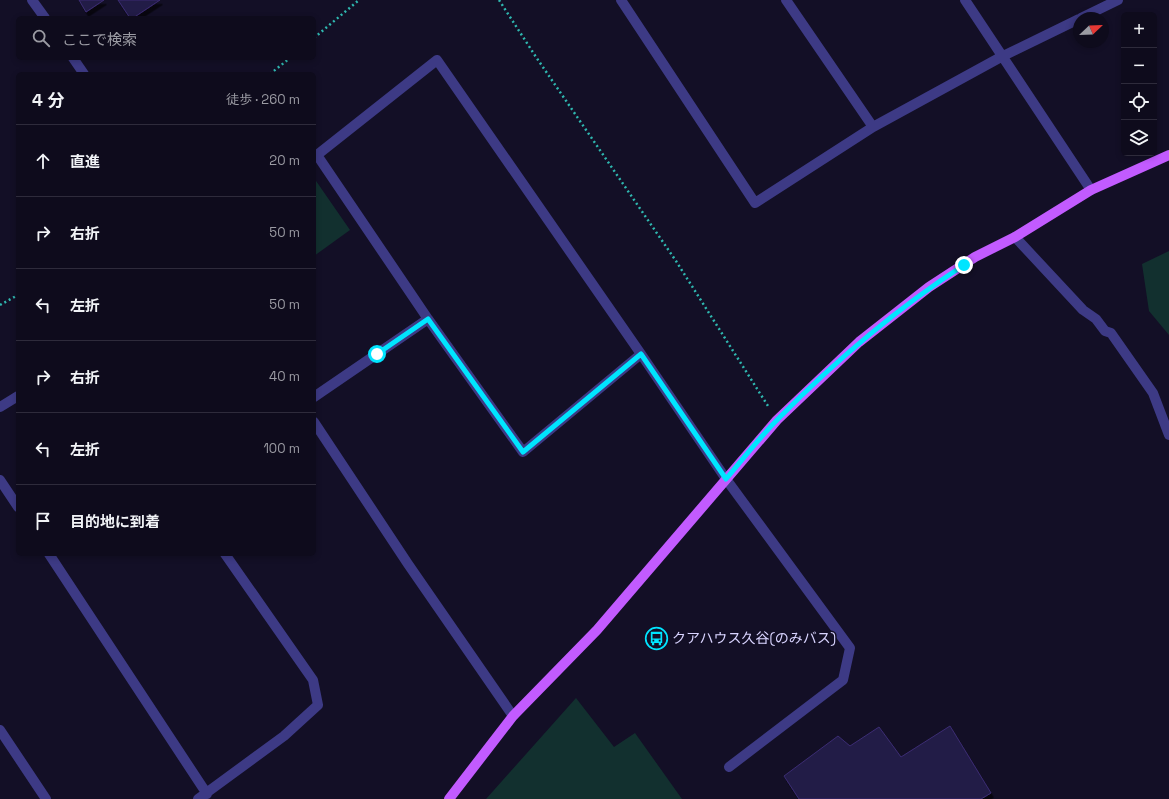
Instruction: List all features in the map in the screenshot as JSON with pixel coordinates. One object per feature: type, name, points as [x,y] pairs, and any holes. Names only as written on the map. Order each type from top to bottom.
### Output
[{"type":"main road","points":[[449,799],[513,716],[597,630],[777,420],[859,342],[929,287],[975,257],[1015,237],[1091,190],[1169,155]]},
{"type":"street","points":[[32,0],[43,16]]},
{"type":"street","points":[[621,0],[756,202],[873,127],[1001,57],[1073,21]]},
{"type":"street","points":[[786,0],[873,127]]},
{"type":"street","points":[[965,0],[1001,57],[1091,190]]},
{"type":"street","points":[[1093,12],[1118,0]]},
{"type":"street","points":[[74,60],[83,72]]},
{"type":"street","points":[[641,354],[523,452],[428,319],[317,155],[436,60],[641,354],[726,479],[850,648],[843,680],[729,767]]},
{"type":"street","points":[[1015,237],[1083,310],[1096,319],[1105,330],[1111,333],[1153,393],[1169,435]]},
{"type":"street","points":[[316,396],[428,319]]},
{"type":"street","points":[[0,407],[16,397]]},
{"type":"street","points":[[316,425],[408,564],[513,716]]},
{"type":"street","points":[[0,480],[16,504]]},
{"type":"street","points":[[50,556],[203,796],[284,736],[318,705],[313,680],[226,556]]},
{"type":"street","points":[[0,730],[46,799]]},
{"type":"path","points":[[316,36],[359,0]]},
{"type":"path","points":[[499,0],[536,57],[676,261],[777,420]]},
{"type":"path","points":[[272,72],[288,60]]},
{"type":"path","points":[[0,305],[16,295]]},
{"type":"green space","points":[[316,181],[350,230],[316,255]]},
{"type":"green space","points":[[1169,251],[1169,335],[1149,311],[1142,264]]},
{"type":"green space","points":[[576,698],[614,747],[635,733],[682,799],[486,799]]},
{"type":"building","points":[[79,0],[104,0],[86,12]]},
{"type":"building","points":[[118,0],[160,0],[136,16],[129,16]]},
{"type":"building","points":[[950,726],[991,793],[981,799],[799,799],[784,776],[838,736],[850,746],[879,727],[901,757]]},
{"type":"place","name":"クアハウス久谷(のみバス)","points":[[656,638]]},
{"type":"route","points":[[377,354],[428,319],[523,452],[641,354],[726,479],[777,420],[859,342],[929,287],[964,265]]}]
